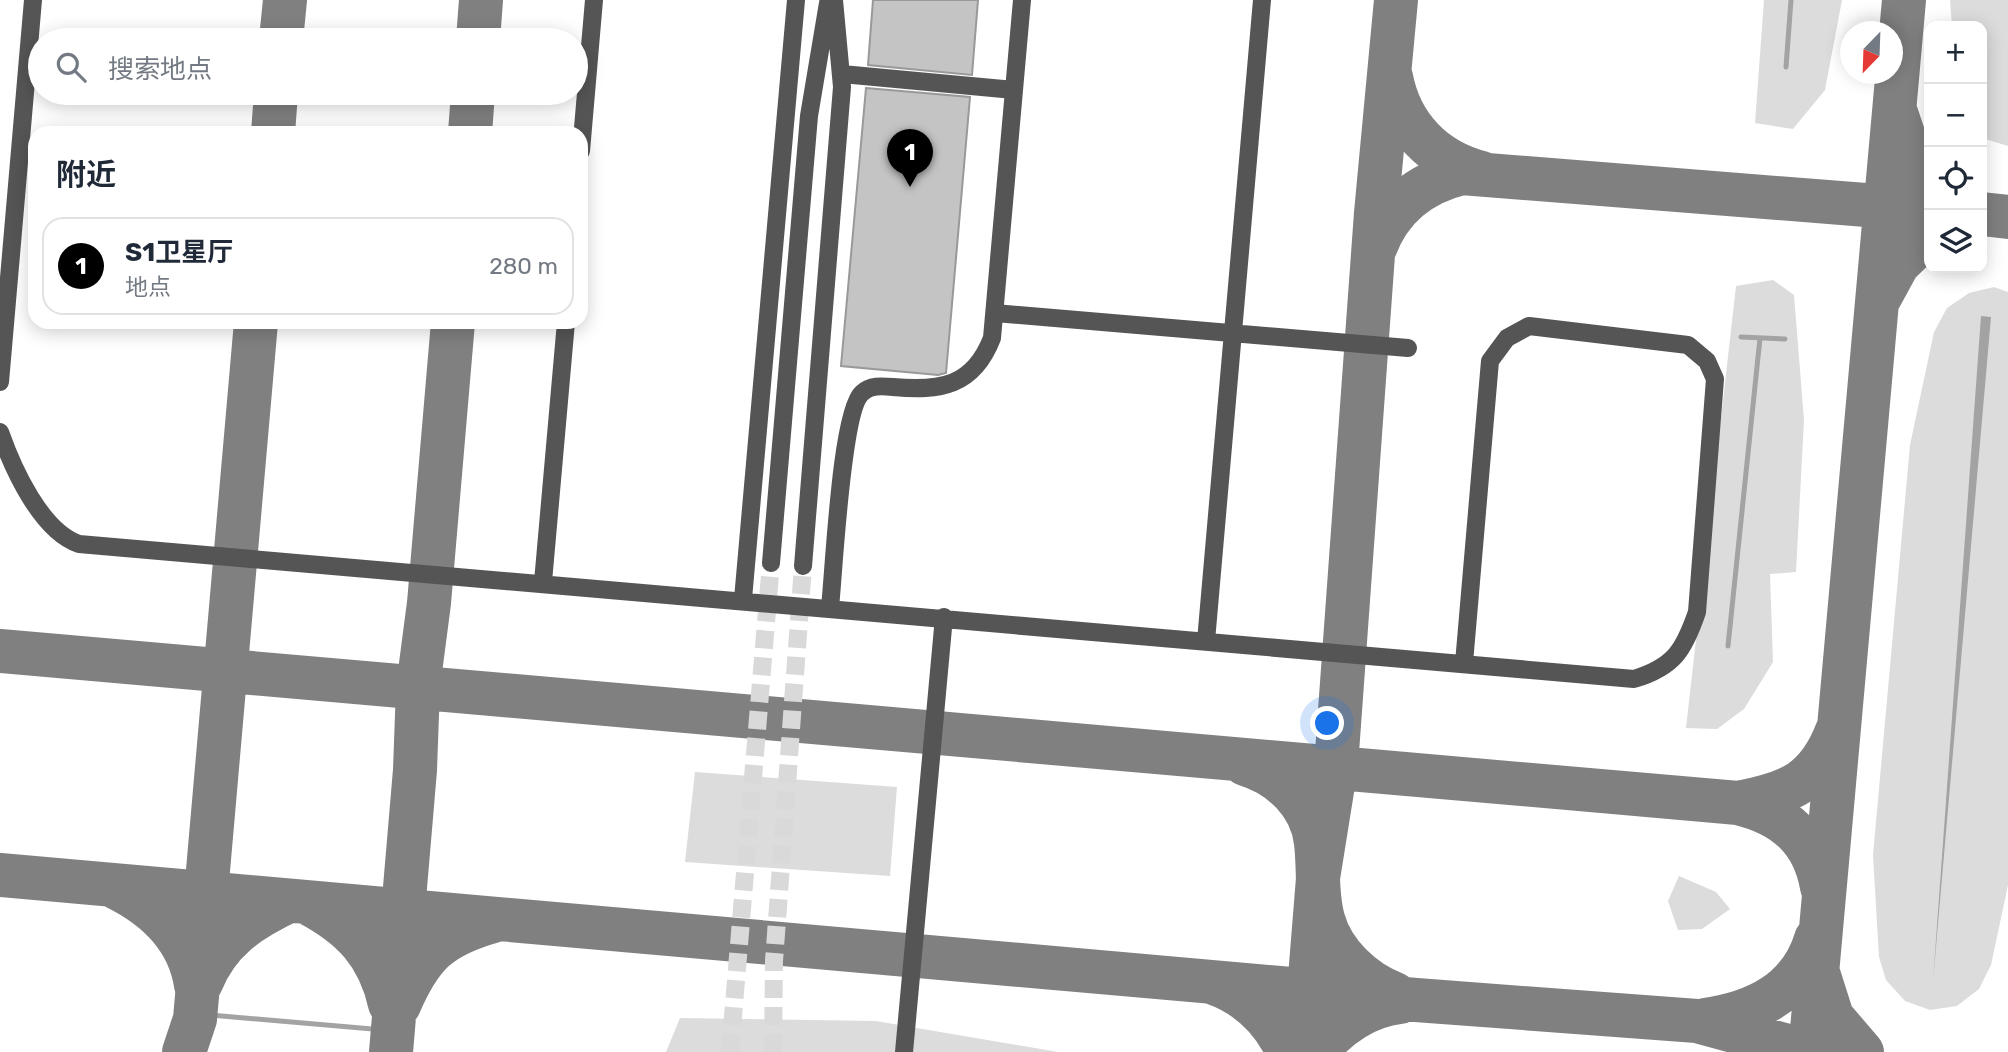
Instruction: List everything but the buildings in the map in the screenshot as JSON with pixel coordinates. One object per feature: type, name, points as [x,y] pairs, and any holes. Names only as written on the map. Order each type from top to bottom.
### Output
[{"type":"lane","points":[[31,28],[33,0]]},
{"type":"lane","points":[[588,70],[594,0]]},
{"type":"lane","points":[[743,599],[796,0]]},
{"type":"lane","points":[[771,563],[809,116],[828,0]]},
{"type":"lane","points":[[803,566],[842,74],[834,0]]},
{"type":"lane","points":[[830,607],[846,440],[856,400],[863,391],[881,386],[925,389],[964,379],[980,363],[986,352],[995,313],[1022,0]]},
{"type":"lane","points":[[1206,641],[1262,0]]},
{"type":"lane","points":[[0,382],[28,58]]},
{"type":"lane","points":[[842,74],[1014,90]]},
{"type":"lane","points":[[583,126],[585,105]]},
{"type":"lane","points":[[995,313],[1408,348]]},
{"type":"lane","points":[[0,432],[47,522],[62,537],[79,544],[743,599],[1634,679],[1660,671],[1685,645],[1697,612],[1715,379],[1707,361],[1688,345],[1529,326],[1507,338],[1490,361],[1464,663]]},
{"type":"lane","points":[[543,582],[565,329]]},
{"type":"lane","points":[[904,1052],[944,617]]},
{"type":"shaded area","points":[[1764,0],[1842,0],[1825,90],[1793,129],[1755,123]]},
{"type":"shaded area","points":[[1950,0],[2008,0],[2008,146],[1987,140],[1987,21],[1952,21]]},
{"type":"shaded area","points":[[1773,280],[1794,295],[1804,420],[1796,572],[1770,574],[1773,662],[1744,709],[1717,729],[1686,728],[1736,286]]},
{"type":"shaded area","points":[[1994,287],[2008,292],[2008,885],[1991,965],[1979,989],[1957,1006],[1930,1010],[1905,1001],[1886,980],[1879,957],[1873,855],[1910,445],[1934,332],[1947,308],[1969,293]]},
{"type":"shaded area","points":[[1981,316],[1991,317],[1933,981]]},
{"type":"shaded area","points":[[695,772],[897,787],[890,876],[685,862]]},
{"type":"shaded area","points":[[1679,876],[1716,892],[1730,909],[1702,929],[1678,930],[1668,901]]},
{"type":"shaded area","points":[[680,1018],[876,1021],[1058,1052],[666,1052]]},
{"type":"waterway","points":[[1786,67],[1791,0]]},
{"type":"waterway","points":[[1741,337],[1785,339]]},
{"type":"waterway","points":[[1728,646],[1760,338]]},
{"type":"waterway","points":[[199,1014],[384,1030]]},
{"type":"taxiway","points":[[282,28],[285,0]]},
{"type":"taxiway","points":[[479,28],[481,0]]},
{"type":"taxiway","points":[[1304,1052],[1318,878],[1336,766],[1376,213],[1396,0]]},
{"type":"taxiway","points":[[0,875],[1416,1000],[1697,1021],[1810,1052],[1904,0]]},
{"type":"taxiway","points":[[1391,77],[1402,111],[1422,139],[1449,160],[1482,173]]},
{"type":"taxiway","points":[[274,126],[275,105]]},
{"type":"taxiway","points":[[471,126],[472,105]]},
{"type":"taxiway","points":[[1896,113],[1908,149],[1924,172]]},
{"type":"taxiway","points":[[1375,248],[1389,220],[1408,199],[1433,183],[1462,173],[1924,210]]},
{"type":"taxiway","points":[[1987,215],[2008,217]]},
{"type":"taxiway","points":[[1880,297],[1898,264],[1924,239]]},
{"type":"taxiway","points":[[184,1052],[195,1019],[255,329]]},
{"type":"taxiway","points":[[391,1052],[415,770],[418,687],[429,603],[452,329]]},
{"type":"taxiway","points":[[0,651],[1738,803],[1769,814],[1794,831],[1812,855],[1822,887]]},
{"type":"taxiway","points":[[1738,803],[1772,795],[1799,783],[1820,763],[1837,731]]},
{"type":"taxiway","points":[[1245,764],[1271,776],[1301,804],[1308,816],[1316,843],[1319,900],[1327,931],[1350,965],[1372,982],[1395,994]]},
{"type":"taxiway","points":[[115,887],[144,904],[168,926],[186,953],[196,985]]},
{"type":"taxiway","points":[[201,983],[216,955],[236,933],[289,901]]},
{"type":"taxiway","points":[[308,903],[338,921],[361,943],[379,970],[390,1004]]},
{"type":"taxiway","points":[[399,1005],[416,972],[434,950],[459,933],[493,921]]},
{"type":"taxiway","points":[[1705,1020],[1741,1012],[1773,997],[1799,973],[1816,939]]},
{"type":"taxiway","points":[[1819,976],[1832,1017],[1862,1052]]},
{"type":"taxiway","points":[[1214,983],[1238,994],[1258,1010],[1275,1029],[1288,1052]]},
{"type":"taxiway","points":[[1317,1052],[1334,1033],[1354,1018],[1376,1008],[1400,1002]]},
{"type":"tunnel","points":[[730,1052],[771,563]]},
{"type":"tunnel","points":[[773,1052],[774,961],[803,566]]},
{"type":"place","name":"S1卫星厅","points":[[910,187]]}]
